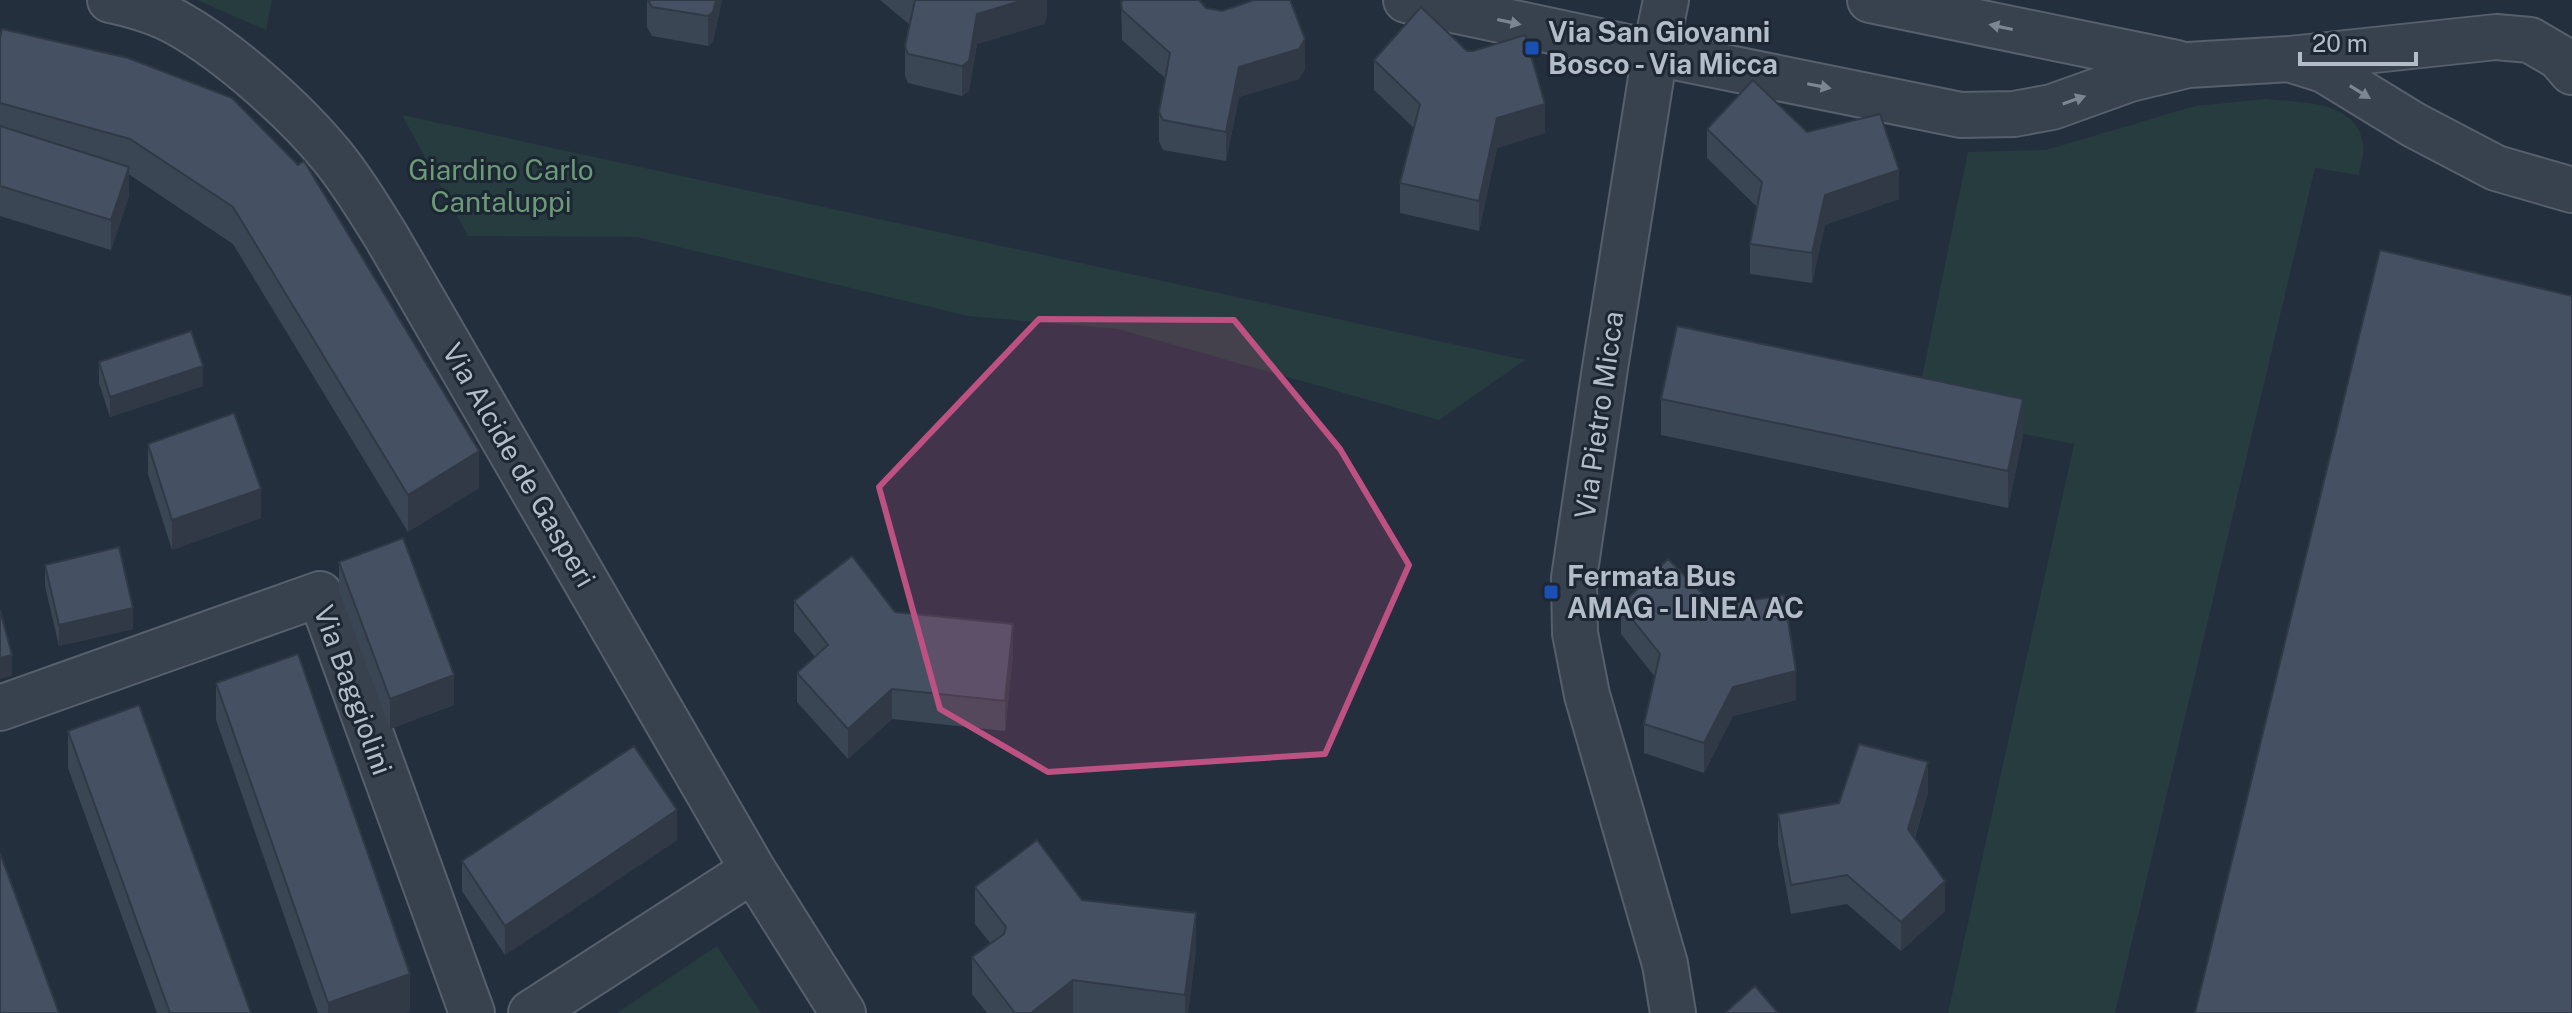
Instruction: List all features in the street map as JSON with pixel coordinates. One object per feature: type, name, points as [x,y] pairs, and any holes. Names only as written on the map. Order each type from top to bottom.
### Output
[{"type":"street","name":"Via Alcide de Gasperi","points":[[110,0],[154,12],[201,38],[270,93],[331,156],[386,236],[753,870],[843,1013]]},
{"type":"street","points":[[1406,0],[1961,115],[2014,114],[2052,107],[2130,79],[2188,65],[2290,59],[2496,37],[2530,40],[2559,57],[2572,72]]},
{"type":"street","name":"Via Pietro Micca","points":[[1666,0],[1655,53],[1574,578],[1575,633],[1587,695],[1665,964],[1673,1013]]},
{"type":"street","points":[[1870,0],[2188,65]]},
{"type":"street","points":[[2290,59],[2324,70],[2414,125],[2496,168],[2572,190]]},
{"type":"street","name":"Via Baggiolini","points":[[0,708],[320,594],[472,1013]]},
{"type":"street","points":[[531,1013],[753,870]]},
{"type":"highlighted area","points":[[1039,319],[1234,320],[1340,449],[1409,565],[1325,754],[1048,772],[940,709],[879,487]]},
{"type":"green space","points":[[197,0],[272,0],[266,30]]},
{"type":"green space","points":[[2265,99],[2310,103],[2339,111],[2359,130],[2363,155],[2359,175],[2315,168],[2115,1013],[1948,1013],[2074,444],[1915,412],[1968,152],[2046,150],[2195,106]]},
{"type":"green space","name":"Giardino Carlo Cantaluppi","points":[[402,115],[1525,360],[1439,420],[1118,329],[968,316],[637,237],[468,236]]},
{"type":"green space","points":[[717,946],[761,1013],[617,1013]]},
{"type":"building","points":[[648,0],[716,0],[713,12],[708,16],[652,7]]},
{"type":"building","points":[[915,0],[1024,0],[977,14],[969,61],[962,66],[908,54],[905,46]]},
{"type":"building","points":[[1123,0],[1199,0],[1206,8],[1222,11],[1254,0],[1290,0],[1305,39],[1299,49],[1239,67],[1226,132],[1163,120],[1159,112],[1170,53],[1122,10]]},
{"type":"building","points":[[1421,7],[1467,51],[1525,35],[1545,104],[1497,118],[1479,201],[1400,183],[1420,104],[1374,60]]},
{"type":"building","points":[[2,29],[128,58],[232,98],[298,165],[304,161],[479,451],[408,495],[233,207],[130,139],[0,103]]},
{"type":"building","points":[[1753,80],[1807,132],[1880,114],[1899,170],[1825,195],[1812,253],[1750,244],[1762,182],[1707,129]]},
{"type":"building","points":[[0,126],[129,167],[111,220],[0,186]]},
{"type":"building","points":[[2380,250],[2572,296],[2572,1013],[2195,1013]]},
{"type":"building","points":[[1677,326],[2023,399],[2008,471],[1661,399]]},
{"type":"building","points":[[191,331],[203,366],[110,397],[99,362]]},
{"type":"building","points":[[234,413],[261,489],[172,520],[148,444]]},
{"type":"building","points":[[403,538],[454,675],[390,699],[339,562]]},
{"type":"building","points":[[119,547],[133,608],[59,625],[45,565]]},
{"type":"building","points":[[852,556],[895,612],[1013,624],[1005,701],[892,689],[848,729],[797,673],[828,645],[794,601]]},
{"type":"building","points":[[1668,559],[1715,606],[1784,595],[1796,671],[1733,687],[1704,743],[1644,724],[1660,654],[1621,605]]},
{"type":"building","points":[[0,610],[12,655],[0,658]]},
{"type":"building","points":[[298,654],[410,974],[328,1003],[216,683]]},
{"type":"building","points":[[139,705],[251,1013],[170,1013],[68,731]]},
{"type":"building","points":[[1859,744],[1928,762],[1908,829],[1945,881],[1901,922],[1847,875],[1791,885],[1778,814],[1839,803]]},
{"type":"building","points":[[634,746],[677,810],[505,926],[462,861]]},
{"type":"building","points":[[1037,840],[1082,900],[1196,913],[1185,995],[1073,980],[1031,1013],[1015,1013],[972,957],[1004,934],[1006,927],[975,887]]},
{"type":"building","points":[[0,853],[59,1013],[0,1013]]},
{"type":"building","points":[[1755,986],[1778,1013],[1725,1013]]},
{"type":"place","name":"Via San Giovanni Bosco - Via Micca","points":[[1532,48]]},
{"type":"place","name":"Fermata Bus AMAG - LINEA AC","points":[[1551,592]]}]
